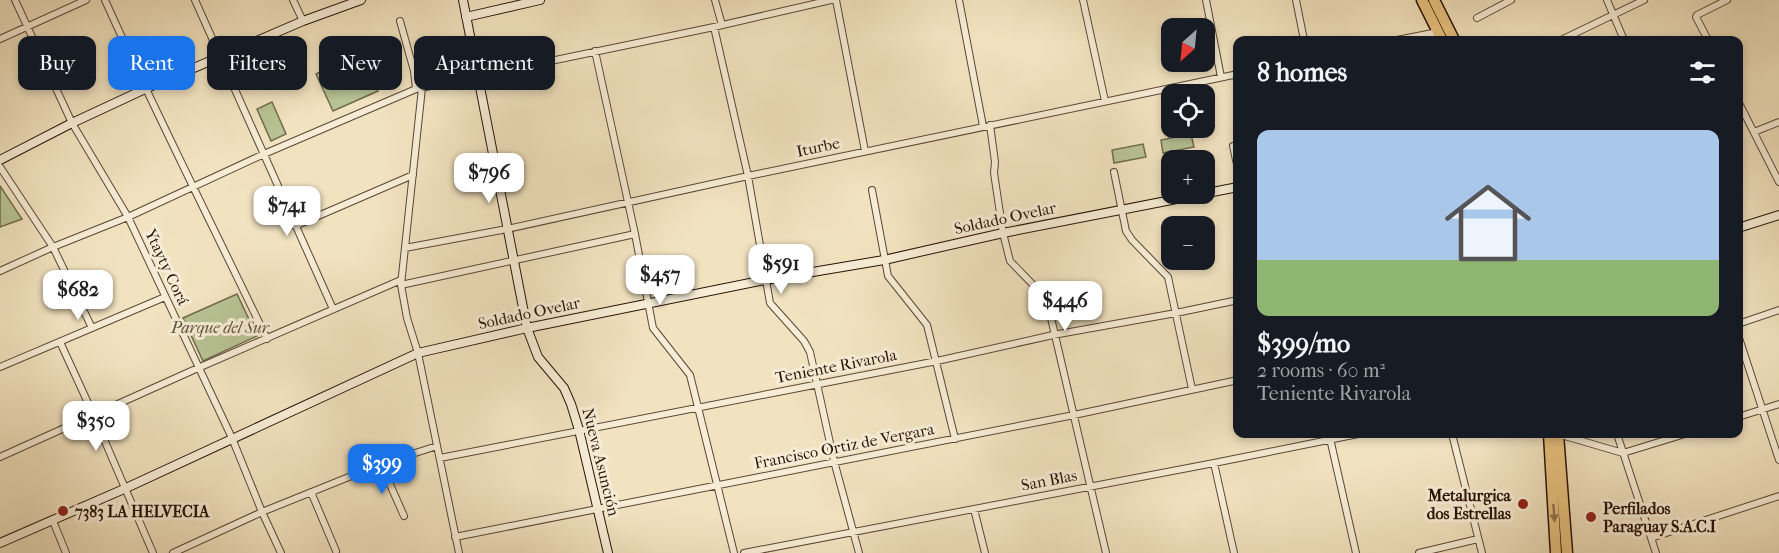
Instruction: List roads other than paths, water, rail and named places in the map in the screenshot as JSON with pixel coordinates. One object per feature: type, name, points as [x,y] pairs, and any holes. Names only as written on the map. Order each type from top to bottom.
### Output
[{"type":"highway","points":[[1422,0],[1440,36]]},
{"type":"highway","points":[[1434,0],[1452,36]]},
{"type":"highway","points":[[1549,438],[1556,553]]},
{"type":"highway","points":[[1558,438],[1567,553]]},
{"type":"main road","points":[[268,36],[361,0]]},
{"type":"main road","name":"Nueva Asunción","points":[[463,0],[470,36]]},
{"type":"main road","points":[[466,17],[540,0]]},
{"type":"main road","points":[[0,160],[143,90]]},
{"type":"main road","name":"Nueva Asunción","points":[[481,90],[527,328],[538,357],[564,388],[571,404],[608,553]]},
{"type":"main road","name":"Soldado Ovelar","points":[[0,543],[124,489],[418,353],[765,279],[884,260],[1003,233],[1233,188]]},
{"type":"main road","points":[[1743,226],[1779,215]]},
{"type":"street","name":"Ytayty Corá","points":[[15,0],[72,123],[128,217],[232,438],[281,553]]},
{"type":"street","points":[[0,39],[86,0]]},
{"type":"street","points":[[105,0],[121,36]]},
{"type":"street","points":[[195,0],[212,36]]},
{"type":"street","points":[[293,0],[303,21]]},
{"type":"street","points":[[715,0],[722,25]]},
{"type":"street","points":[[555,59],[834,0],[865,151]]},
{"type":"street","points":[[958,0],[995,162],[994,173],[1003,233],[1010,261],[1047,301],[1053,335],[1106,553]]},
{"type":"street","points":[[1083,0],[1106,101]]},
{"type":"street","points":[[1206,0],[1221,77]]},
{"type":"street","points":[[1296,0],[1303,36]]},
{"type":"street","points":[[1477,18],[1510,0]]},
{"type":"street","points":[[1607,0],[1622,36]]},
{"type":"street","points":[[1569,36],[1644,0]]},
{"type":"street","points":[[1706,36],[1697,15],[1727,0]]},
{"type":"street","points":[[400,21],[414,71]]},
{"type":"street","points":[[714,27],[748,176],[770,303],[810,351],[834,461],[859,553]]},
{"type":"street","points":[[595,51],[653,328],[690,375],[734,553]]},
{"type":"street","name":"Iturbe","points":[[405,248],[507,229],[865,151],[1233,75]]},
{"type":"street","points":[[146,90],[267,339]]},
{"type":"street","points":[[236,90],[333,309]]},
{"type":"street","points":[[0,271],[414,90]]},
{"type":"street","points":[[419,90],[413,175],[401,283],[407,318],[418,353],[459,553]]},
{"type":"street","points":[[1743,111],[1779,182]]},
{"type":"street","points":[[1754,132],[1779,122]]},
{"type":"street","points":[[0,167],[53,247],[92,328]]},
{"type":"street","points":[[1114,172],[1126,231],[1168,277],[1192,389]]},
{"type":"street","points":[[295,226],[413,175]]},
{"type":"street","points":[[872,190],[888,276],[927,325],[955,439]]},
{"type":"street","points":[[0,457],[333,309],[401,283],[634,234]]},
{"type":"street","points":[[0,367],[165,297]]},
{"type":"street","name":"Teniente Rivarola","points":[[440,458],[1233,301]]},
{"type":"street","points":[[1743,322],[1779,310]]},
{"type":"street","points":[[60,342],[153,553]]},
{"type":"street","points":[[1743,350],[1779,460]]},
{"type":"street","name":"Francisco Ortiz de Vergara","points":[[455,537],[955,439],[1233,381]]},
{"type":"street","points":[[1743,415],[1779,404]]},
{"type":"street","name":"San Blas","points":[[744,553],[1214,464],[1322,438]]},
{"type":"street","points":[[1330,438],[1356,553]]},
{"type":"street","points":[[1453,438],[1482,553]]},
{"type":"street","points":[[1572,438],[1623,453],[1672,438]]},
{"type":"street","points":[[1618,438],[1656,553]]},
{"type":"street","points":[[173,553],[311,492],[381,464],[437,447]]},
{"type":"street","points":[[381,464],[404,516]]},
{"type":"street","points":[[1214,464],[1234,553]]},
{"type":"street","points":[[311,492],[336,551]]},
{"type":"street","points":[[1651,538],[1779,496]]},
{"type":"street","points":[[974,509],[985,553]]},
{"type":"street","points":[[53,521],[66,553]]},
{"type":"street","points":[[1419,553],[1478,539]]},
{"type":"place","name":"Metalurgica dos Estrellas","points":[[1523,504]]},
{"type":"place","name":"7383 LA HELVECIA","points":[[63,511]]},
{"type":"place","name":"Perfilados Paraguay S.A.C.I","points":[[1591,517]]},
{"type":"park label","name":"Parque del Sur","points":[[220,327]]}]
